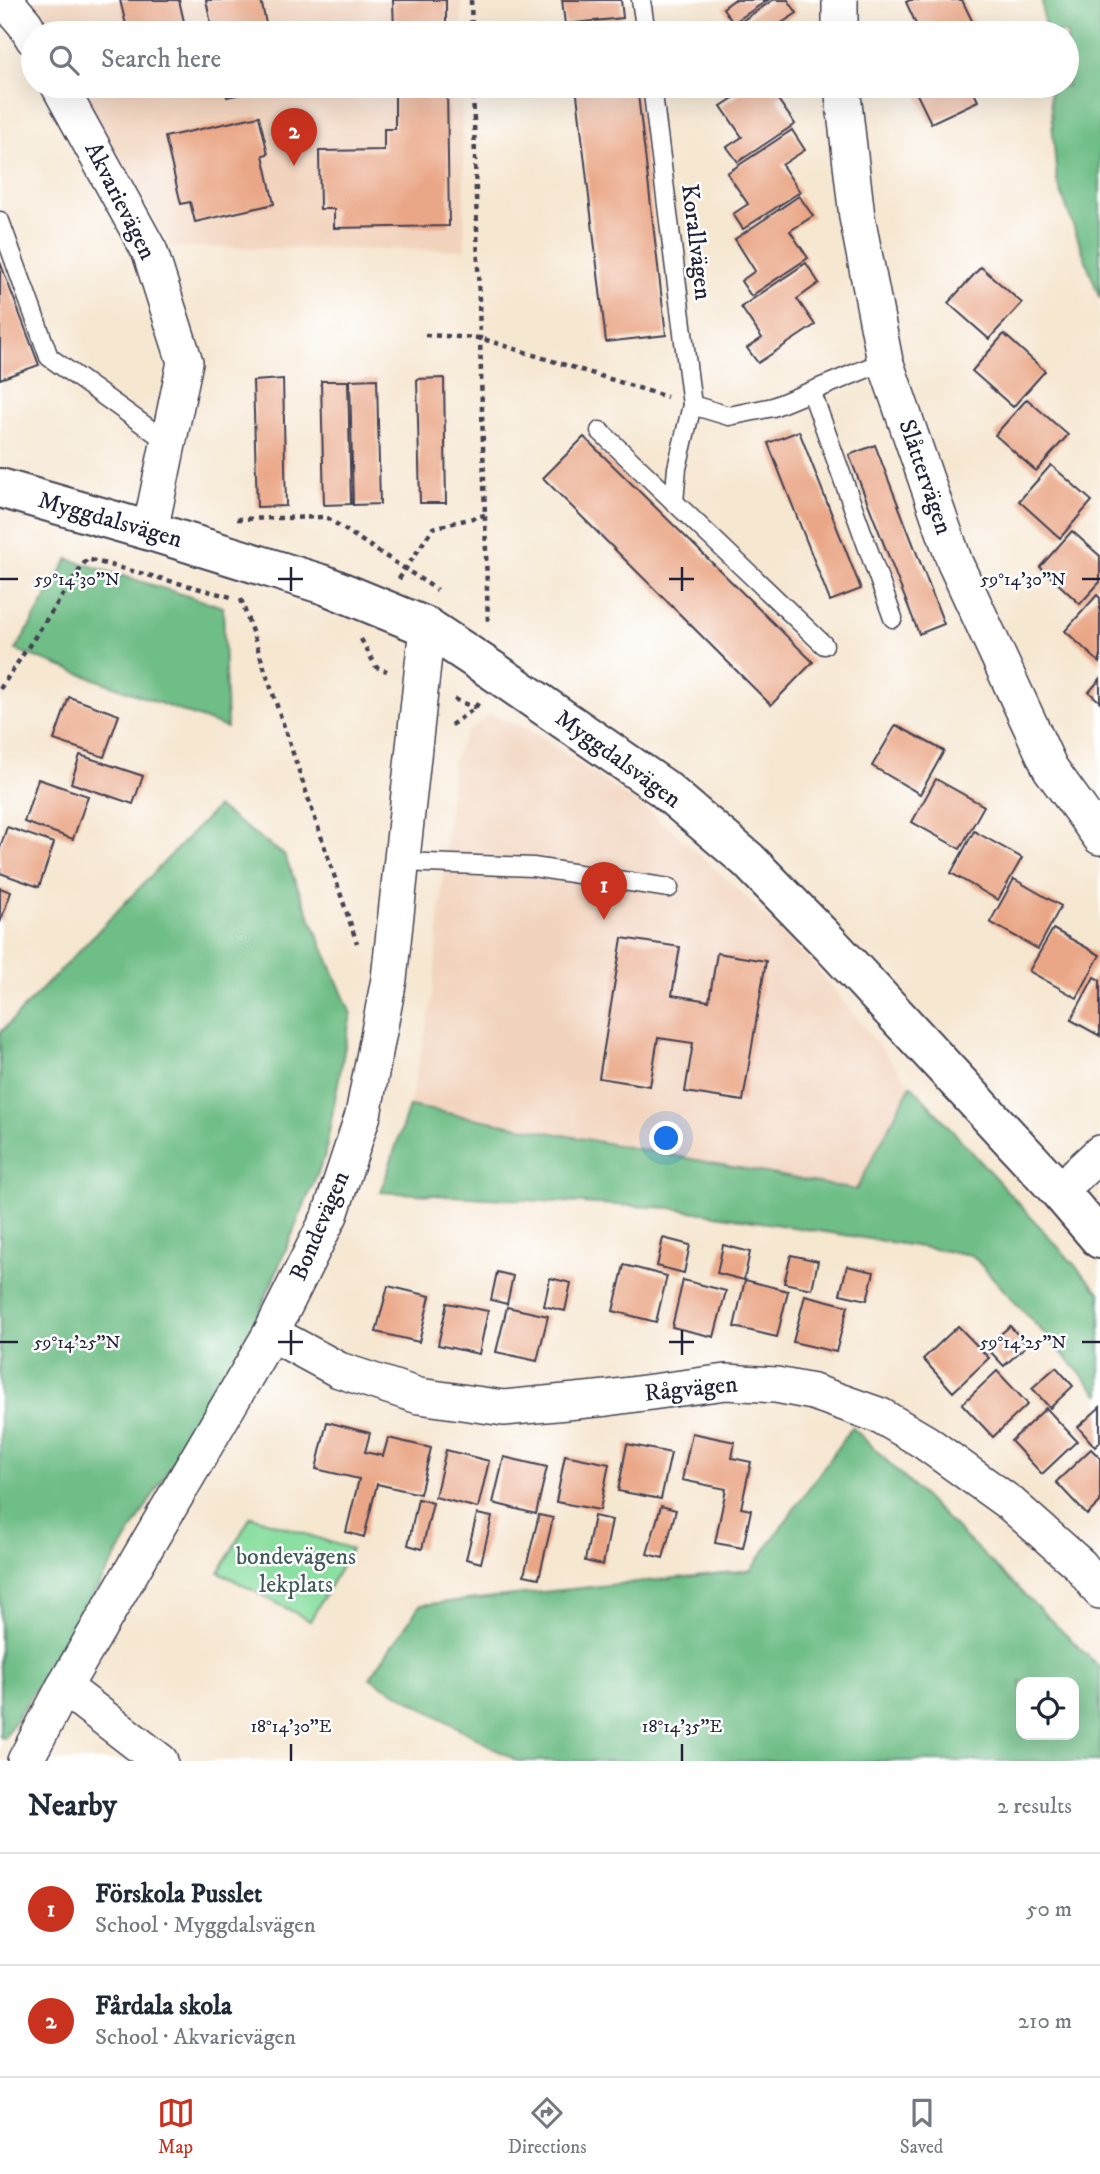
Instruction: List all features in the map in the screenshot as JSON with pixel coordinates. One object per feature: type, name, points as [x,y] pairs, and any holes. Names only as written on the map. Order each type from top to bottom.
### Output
[{"type":"street","points":[[5,0],[23,21]]},
{"type":"street","points":[[840,0],[840,21]]},
{"type":"street","name":"Akvarievägen","points":[[66,98],[150,252],[185,362],[150,531]]},
{"type":"street","name":"Slåttervägen","points":[[843,98],[857,217],[885,361],[954,563],[1050,768],[1100,837]]},
{"type":"street","name":"Myggdalsvägen","points":[[0,488],[325,585],[427,627],[495,672],[663,788],[748,860],[832,946],[1059,1191],[1100,1239]]},
{"type":"street","name":"Bondevägen","points":[[26,1761],[64,1687],[271,1333],[330,1215],[363,1115],[389,979],[427,627]]},
{"type":"street","points":[[1059,1191],[1100,1153]]},
{"type":"street","name":"Rågvägen","points":[[271,1333],[339,1370],[419,1396],[504,1408],[726,1382],[776,1385],[813,1392],[881,1416],[925,1442],[1011,1504],[1080,1565],[1100,1591]]},
{"type":"street","points":[[64,1687],[160,1761]]},
{"type":"lane","points":[[641,0],[644,21]]},
{"type":"lane","name":"Korallvägen","points":[[654,98],[692,405],[677,468],[674,502]]},
{"type":"lane","points":[[0,221],[49,357],[168,442]]},
{"type":"lane","points":[[692,405],[729,416],[773,407],[885,361]]},
{"type":"lane","points":[[811,393],[892,618]]},
{"type":"lane","points":[[600,431],[824,645]]},
{"type":"lane","points":[[401,862],[533,867],[669,888]]},
{"type":"path","points":[[471,0],[472,21]]},
{"type":"path","points":[[473,98],[488,629]]},
{"type":"path","points":[[425,335],[480,338],[692,405]]},
{"type":"path","points":[[485,515],[433,528],[359,635],[376,667],[475,708],[495,672]]},
{"type":"path","points":[[0,689],[87,559],[254,602]]},
{"type":"path","points":[[241,599],[360,955]]},
{"type":"shaded area","points":[[31,0],[461,0],[462,21],[43,21]]},
{"type":"shaded area","points":[[86,98],[462,98],[465,250],[170,247]]},
{"type":"shaded area","points":[[490,714],[528,729],[652,813],[729,881],[810,960],[911,1085],[856,1191],[409,1106],[432,1001],[453,761],[466,733]]},
{"type":"green space","points":[[1042,0],[1100,0],[1100,299],[1057,181],[1050,98],[1079,98],[1079,21],[1044,21]]},
{"type":"green space","points":[[68,559],[223,607],[227,728],[16,650]]},
{"type":"green space","points":[[217,807],[284,855],[351,1014],[324,1158],[252,1330],[62,1647],[4,1738],[0,1737],[0,1033]]},
{"type":"green space","points":[[911,1085],[1100,1293],[1100,1395],[972,1255],[671,1208],[381,1192],[409,1106],[856,1190]]},
{"type":"green space","points":[[852,1427],[1100,1668],[1100,1761],[517,1761],[370,1678],[420,1605],[751,1570]]},
{"type":"green space","name":"bondevägens lekplats","points":[[251,1516],[351,1549],[310,1621],[219,1572]]},
{"type":"building","points":[[120,0],[179,0],[184,21],[125,21]]},
{"type":"building","points":[[206,0],[261,0],[265,21],[210,21]]},
{"type":"building","points":[[393,0],[446,0],[446,21],[394,21]]},
{"type":"building","points":[[562,0],[621,0],[623,18],[565,21]]},
{"type":"building","points":[[734,0],[768,0],[736,21],[732,21],[723,8]]},
{"type":"building","points":[[773,0],[788,0],[797,13],[785,21],[742,21]]},
{"type":"building","points":[[962,0],[972,21],[915,21],[906,2]]},
{"type":"building","points":[[395,98],[447,98],[449,226],[334,228],[334,209],[320,209],[319,151],[384,150],[384,129],[395,129]]},
{"type":"building","points":[[577,98],[638,98],[666,335],[606,342]]},
{"type":"building","points":[[733,98],[777,98],[795,124],[738,162],[727,147],[742,137],[721,106]]},
{"type":"building","points":[[919,98],[977,98],[978,101],[931,123]]},
{"type":"building","points":[[259,116],[268,154],[263,155],[274,204],[195,222],[190,202],[181,204],[165,137]]},
{"type":"building","points":[[792,130],[805,150],[782,165],[800,192],[743,229],[733,214],[748,204],[727,173]]},
{"type":"building","points":[[799,196],[813,216],[790,231],[808,258],[751,296],[741,281],[755,271],[735,239]]},
{"type":"building","points":[[0,262],[39,365],[0,379]]},
{"type":"building","points":[[806,263],[819,283],[797,299],[815,325],[758,363],[747,348],[762,338],[741,307]]},
{"type":"building","points":[[981,267],[1022,303],[989,339],[948,303]]},
{"type":"building","points":[[1004,334],[1045,371],[1013,407],[972,371]]},
{"type":"building","points":[[444,378],[446,503],[420,503],[417,379]]},
{"type":"building","points":[[283,379],[286,506],[257,507],[253,381]]},
{"type":"building","points":[[377,379],[380,504],[353,505],[350,380]]},
{"type":"building","points":[[321,381],[348,381],[351,504],[324,505]]},
{"type":"building","points":[[1027,399],[1068,435],[1036,471],[995,435]]},
{"type":"building","points":[[799,431],[861,589],[830,601],[768,443]]},
{"type":"building","points":[[584,437],[813,662],[771,705],[543,478]]},
{"type":"building","points":[[875,445],[944,624],[919,634],[849,455]]},
{"type":"building","points":[[1051,465],[1092,501],[1060,538],[1019,501]]},
{"type":"building","points":[[1072,531],[1100,556],[1100,582],[1080,604],[1040,567]]},
{"type":"building","points":[[1097,595],[1100,598],[1100,663],[1065,631]]},
{"type":"building","points":[[1100,679],[1100,702],[1089,692]]},
{"type":"building","points":[[69,697],[119,715],[104,757],[54,740]]},
{"type":"building","points":[[896,725],[944,751],[920,794],[872,766]]},
{"type":"building","points":[[80,755],[143,776],[133,804],[71,783]]},
{"type":"building","points":[[38,779],[88,796],[73,839],[24,822]]},
{"type":"building","points":[[936,779],[984,806],[960,849],[912,822]]},
{"type":"building","points":[[7,827],[54,843],[39,887],[0,873],[0,848]]},
{"type":"building","points":[[974,831],[1022,858],[998,900],[951,873]]},
{"type":"building","points":[[1014,879],[1061,906],[1038,949],[990,922]]},
{"type":"building","points":[[0,888],[11,892],[0,923]]},
{"type":"building","points":[[1053,929],[1100,955],[1077,998],[1029,971]]},
{"type":"building","points":[[622,938],[680,947],[672,995],[709,1001],[717,953],[766,961],[743,1101],[685,1092],[693,1043],[658,1038],[650,1086],[599,1078]]},
{"type":"building","points":[[1094,977],[1100,980],[1100,1036],[1071,1020]]},
{"type":"building","points":[[663,1238],[690,1245],[684,1273],[657,1266]]},
{"type":"building","points":[[723,1245],[750,1252],[744,1280],[717,1273]]},
{"type":"building","points":[[791,1255],[818,1261],[812,1289],[784,1283]]},
{"type":"building","points":[[624,1265],[667,1276],[656,1322],[613,1311]]},
{"type":"building","points":[[847,1266],[874,1272],[867,1300],[840,1294]]},
{"type":"building","points":[[497,1272],[513,1276],[507,1304],[491,1300]]},
{"type":"building","points":[[550,1278],[571,1283],[565,1311],[544,1306]]},
{"type":"building","points":[[683,1280],[726,1291],[714,1337],[672,1327]]},
{"type":"building","points":[[745,1280],[788,1291],[777,1337],[734,1327]]},
{"type":"building","points":[[388,1286],[430,1296],[419,1342],[376,1332]]},
{"type":"building","points":[[805,1295],[848,1306],[836,1352],[793,1342]]},
{"type":"building","points":[[447,1303],[488,1311],[479,1354],[438,1345]]},
{"type":"building","points":[[507,1307],[548,1316],[537,1361],[496,1352]]},
{"type":"building","points":[[958,1326],[989,1358],[953,1392],[923,1359]]},
{"type":"building","points":[[1010,1326],[1027,1345],[1004,1366],[986,1347]]},
{"type":"building","points":[[1056,1367],[1073,1386],[1050,1408],[1032,1388]]},
{"type":"building","points":[[997,1371],[1028,1404],[993,1437],[962,1404]]},
{"type":"building","points":[[1100,1407],[1100,1442],[1095,1447],[1078,1427]]},
{"type":"building","points":[[1046,1408],[1077,1441],[1042,1474],[1011,1441]]},
{"type":"building","points":[[327,1422],[370,1433],[365,1452],[383,1456],[388,1438],[431,1448],[420,1494],[377,1484],[364,1537],[346,1532],[359,1479],[316,1469]]},
{"type":"building","points":[[692,1433],[735,1442],[732,1458],[751,1462],[741,1508],[751,1510],[743,1548],[715,1543],[726,1489],[682,1480]]},
{"type":"building","points":[[627,1444],[671,1453],[661,1499],[618,1491]]},
{"type":"building","points":[[1091,1449],[1100,1458],[1100,1502],[1087,1515],[1056,1482]]},
{"type":"building","points":[[446,1450],[489,1461],[478,1508],[435,1497]]},
{"type":"building","points":[[565,1455],[609,1464],[600,1510],[556,1502]]},
{"type":"building","points":[[504,1457],[547,1467],[536,1514],[493,1503]]},
{"type":"building","points":[[418,1499],[433,1503],[422,1549],[408,1545]]},
{"type":"building","points":[[661,1506],[676,1510],[663,1558],[647,1554]]},
{"type":"building","points":[[477,1514],[492,1517],[481,1563],[466,1559]]},
{"type":"building","points":[[539,1515],[553,1518],[539,1578],[524,1575]]},
{"type":"building","points":[[594,1516],[612,1520],[603,1565],[585,1561]]},
{"type":"place","name":"Fårdala skola","points":[[294,166]]},
{"type":"place","name":"Förskola Pusslet","points":[[604,920]]}]
